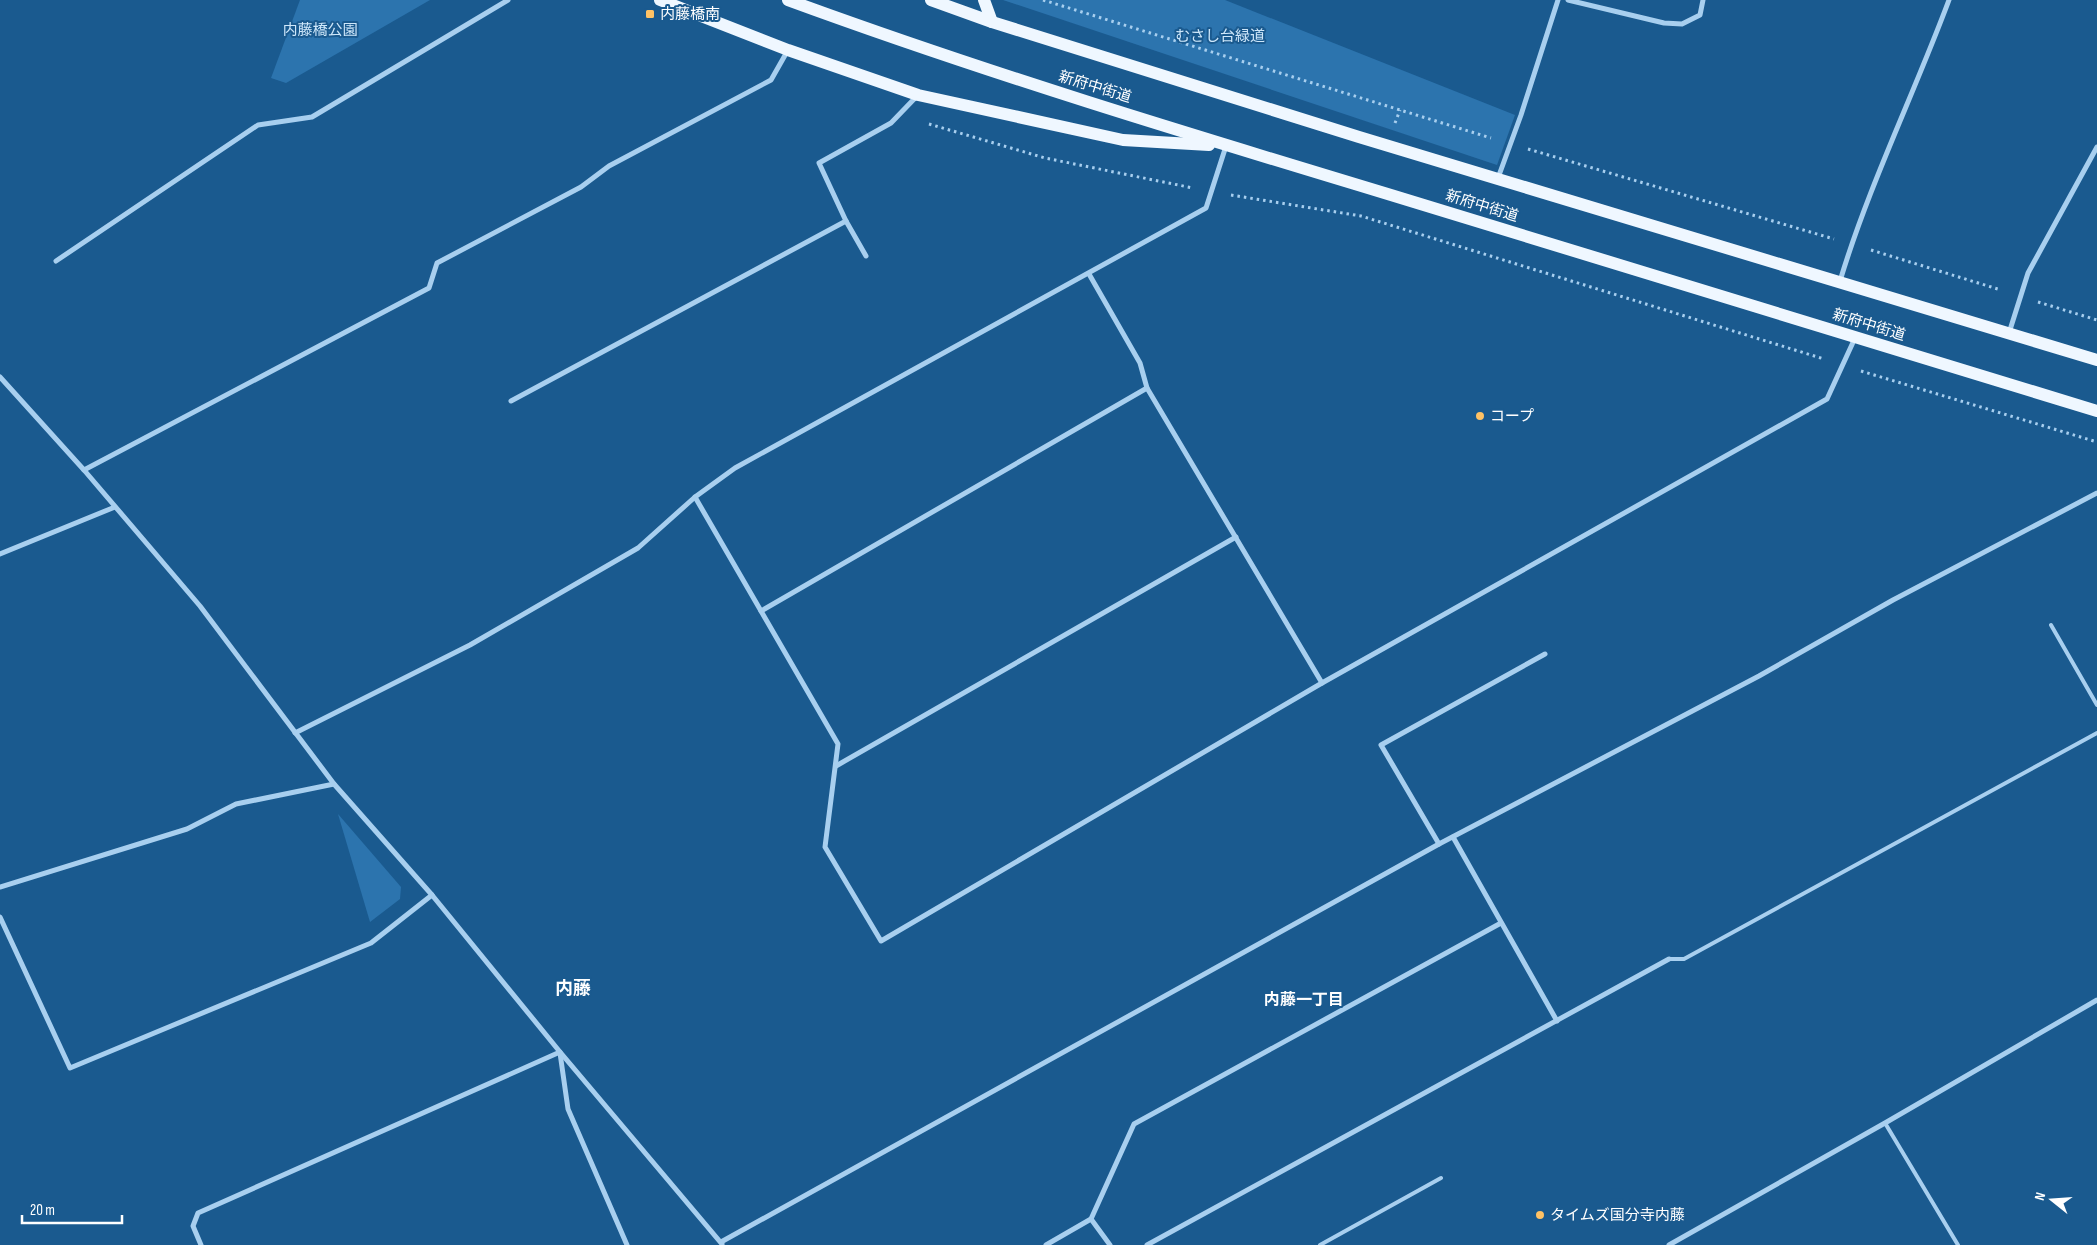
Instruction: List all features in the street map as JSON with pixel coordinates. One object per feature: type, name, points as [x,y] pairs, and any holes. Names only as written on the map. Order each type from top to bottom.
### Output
[{"type":"main road","points":[[660,0],[788,50],[918,95],[1123,140],[1226,146]]},
{"type":"main road","name":"新府中街道","points":[[788,0],[860,26],[1226,146],[2097,411]]},
{"type":"main road","name":"新府中街道","points":[[931,0],[992,22],[1359,137],[2097,360]]},
{"type":"main road","points":[[984,0],[992,22]]},
{"type":"street","points":[[56,261],[258,125],[312,117],[508,0]]},
{"type":"street","points":[[1498,178],[1558,0]]},
{"type":"street","points":[[1568,0],[1664,23],[1682,24],[1700,16],[1704,0]]},
{"type":"street","points":[[1840,282],[1851,244],[1950,0]]},
{"type":"street","points":[[84,470],[429,288],[437,263],[581,187],[609,166],[771,80],[788,50]]},
{"type":"street","points":[[866,256],[846,221],[819,163],[891,123],[918,95]]},
{"type":"street","points":[[294,733],[470,645],[638,548],[695,497],[735,468],[1206,208],[1226,146]]},
{"type":"street","points":[[2009,334],[2028,273],[2097,147]]},
{"type":"street","points":[[511,401],[846,221]]},
{"type":"street","points":[[1089,274],[1140,363],[1147,388],[1322,684]]},
{"type":"street","points":[[695,497],[838,744],[825,847],[881,941],[1322,684],[1827,399],[1855,337]]},
{"type":"street","points":[[0,376],[84,470],[200,606],[334,784],[432,895],[560,1052],[722,1244],[1439,844],[1759,676],[1893,600],[2097,493]]},
{"type":"street","points":[[761,611],[1147,388]]},
{"type":"street","points":[[0,554],[115,507]]},
{"type":"street","points":[[836,766],[1236,537]]},
{"type":"street","points":[[1439,844],[1381,744],[1545,654]]},
{"type":"street","points":[[0,887],[187,829],[236,804],[334,784]]},
{"type":"street","points":[[1452,837],[1557,1021]]},
{"type":"street","points":[[0,917],[70,1068],[371,943],[432,895]]},
{"type":"street","points":[[1046,1245],[1091,1219],[1134,1124],[1501,923]]},
{"type":"street","points":[[1147,1245],[1668,959]]},
{"type":"street","points":[[1669,1245],[2097,1000]]},
{"type":"street","points":[[201,1245],[193,1226],[198,1213],[560,1052]]},
{"type":"street","points":[[560,1052],[568,1109],[627,1245]]},
{"type":"street","points":[[1091,1219],[1110,1245]]},
{"type":"lane","points":[[2051,625],[2097,705]]},
{"type":"lane","points":[[1668,959],[1684,959],[2097,733]]},
{"type":"lane","points":[[1885,1123],[1958,1245]]},
{"type":"lane","points":[[1320,1245],[1441,1178]]},
{"type":"path","points":[[1043,0],[1511,144],[1851,244],[2097,320]]},
{"type":"path","points":[[899,115],[1045,158],[1211,191],[1362,216],[2097,442]]},
{"type":"green space","name":"内藤橋公園","points":[[300,0],[430,0],[286,83],[271,78]]},
{"type":"green space","name":"むさし台緑道","points":[[1003,0],[1225,0],[1515,115],[1497,165]]},
{"type":"green space","points":[[338,814],[401,887],[400,899],[370,922]]},
{"type":"place","name":"内藤橋南","points":[[650,14]]},
{"type":"place","name":"コープ","points":[[1480,416]]},
{"type":"place","name":"タイムズ国分寺内藤","points":[[1540,1215]]},
{"type":"district","name":"内藤","points":[[573,988]]},
{"type":"district","name":"内藤一丁目","points":[[1304,1000]]}]
